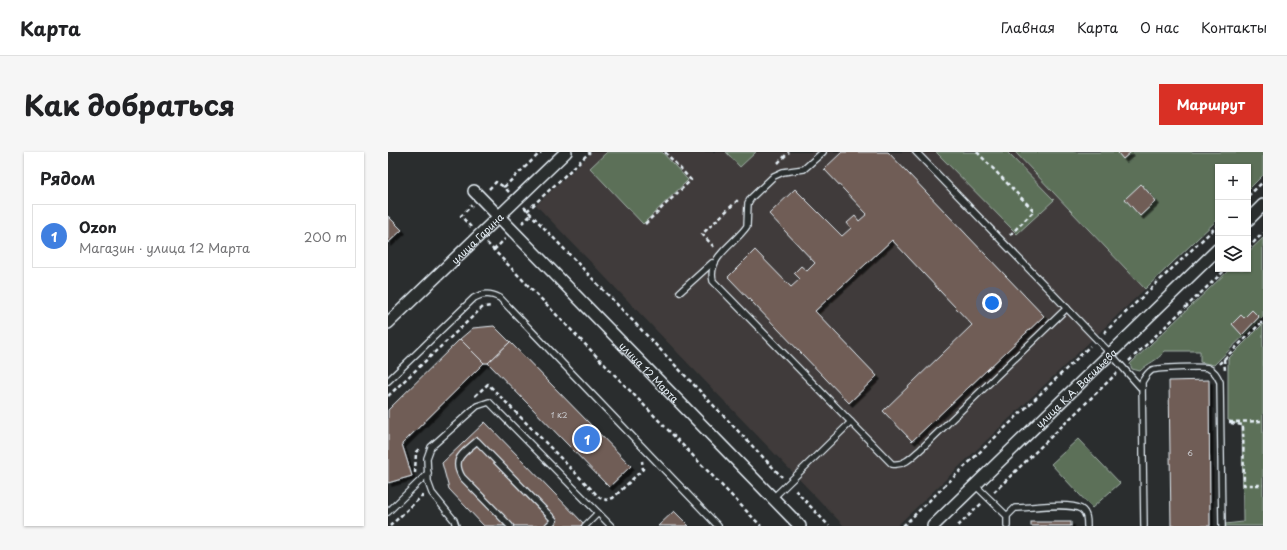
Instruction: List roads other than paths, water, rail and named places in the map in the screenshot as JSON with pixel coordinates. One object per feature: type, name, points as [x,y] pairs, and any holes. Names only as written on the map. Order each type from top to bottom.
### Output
[{"type":"street","name":"улица Гарина","points":[[388,323],[566,152]]},
{"type":"street","name":"улица 12 Марта","points":[[474,191],[800,526]]},
{"type":"street","points":[[1251,217],[1263,205]]},
{"type":"street","name":"улица К.А. Васильева","points":[[933,526],[1215,252]]},
{"type":"lane","points":[[680,292],[715,260],[747,226],[748,204],[751,198],[774,176],[783,172],[804,169],[823,152]]},
{"type":"lane","points":[[916,152],[1110,353],[1142,389]]},
{"type":"lane","points":[[715,260],[712,268],[713,281],[892,464],[899,465],[907,461],[1067,308]]},
{"type":"lane","points":[[388,381],[474,298],[487,294],[494,295],[500,298],[718,526]]},
{"type":"lane","points":[[1144,526],[1142,382],[1146,375],[1152,370],[1161,368],[1207,368],[1216,373],[1220,382],[1222,526]]},
{"type":"lane","points":[[456,526],[454,520],[432,493],[427,458],[432,447],[477,406],[489,402],[610,526]]},
{"type":"lane","points":[[773,498],[850,422]]},
{"type":"lane","points":[[510,526],[462,477],[457,468],[458,459],[477,441],[554,520],[548,526]]},
{"type":"lane","points":[[388,512],[428,473]]},
{"type":"lane","points":[[975,485],[1007,516],[1007,526]]},
{"type":"lane","points":[[1007,516],[1015,508],[1075,507],[1081,509],[1085,514],[1087,526]]},
{"type":"lane","points":[[585,526],[598,513]]},
{"type":"place","name":"Ozon","points":[[587,439]]}]
